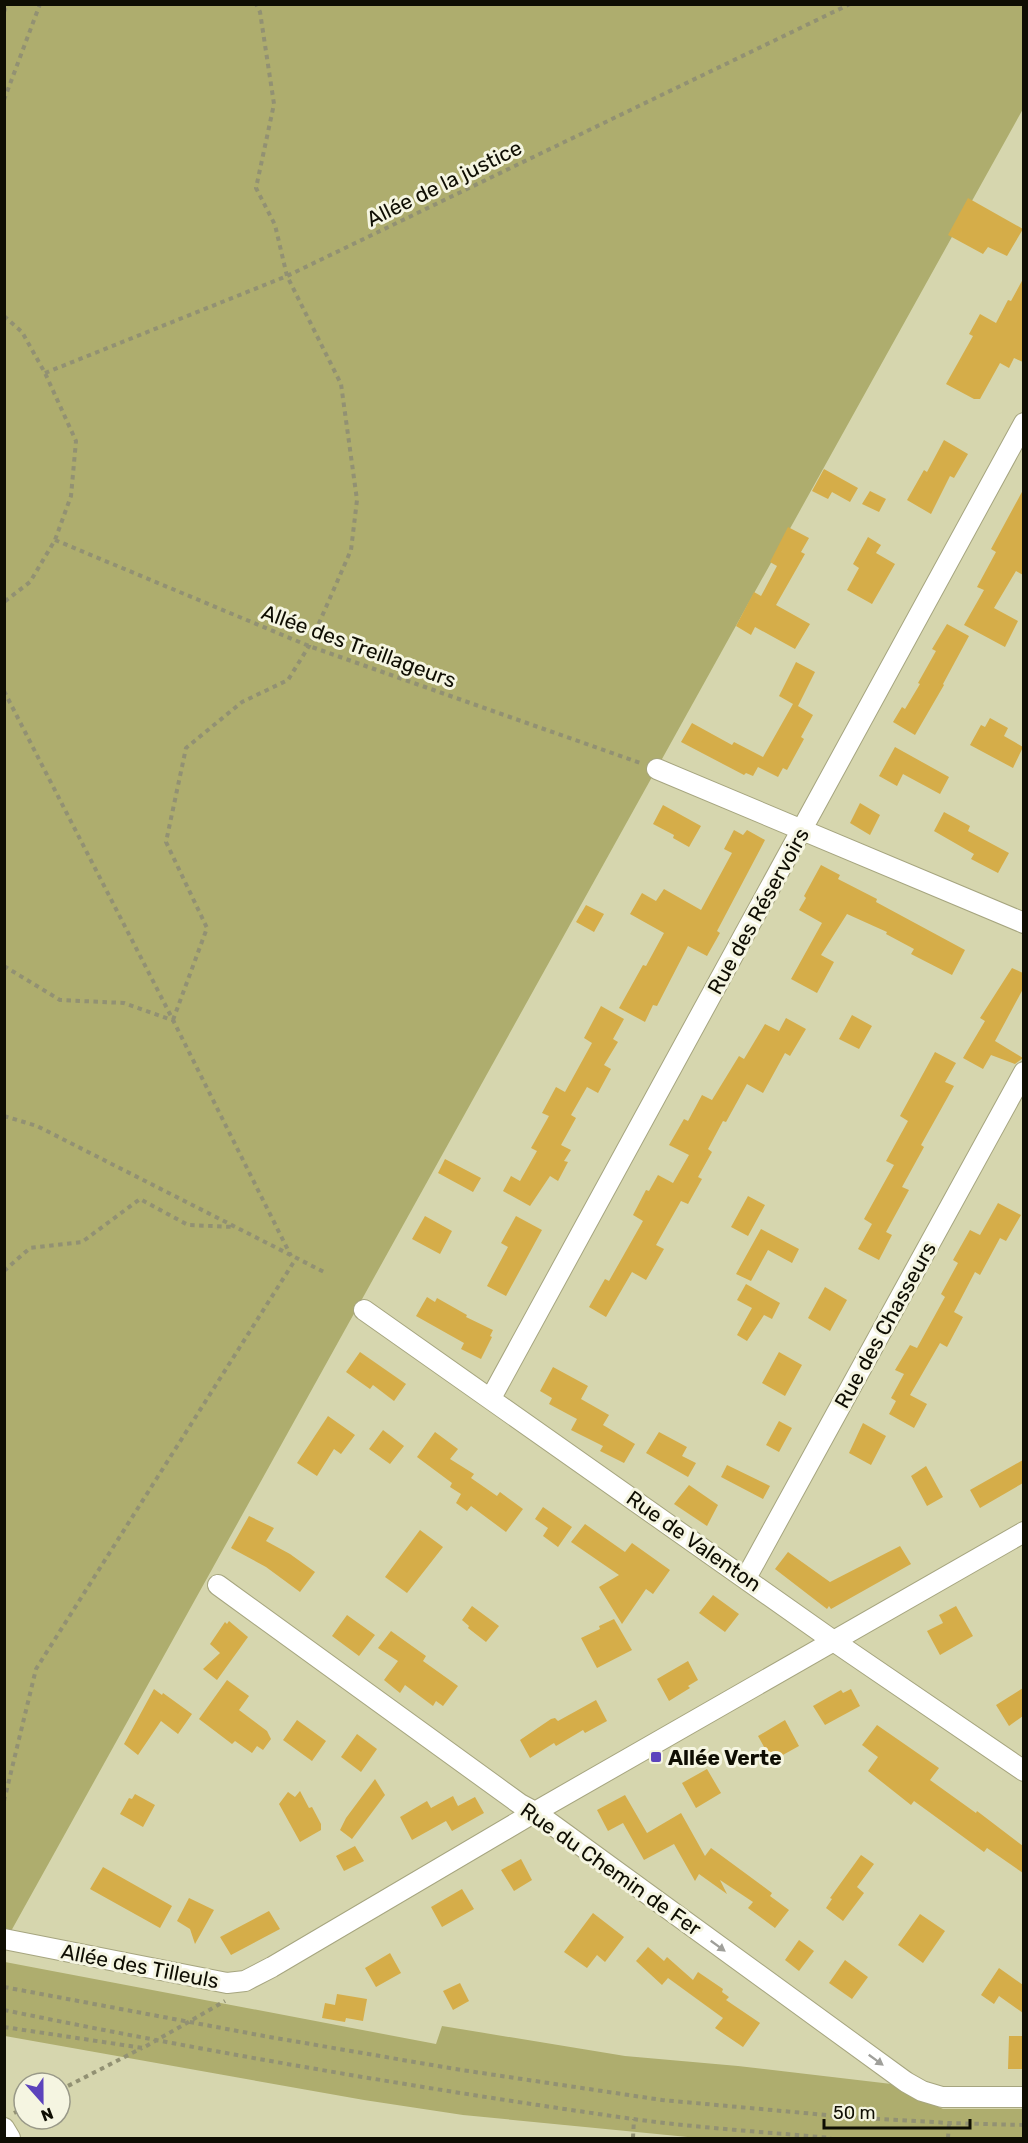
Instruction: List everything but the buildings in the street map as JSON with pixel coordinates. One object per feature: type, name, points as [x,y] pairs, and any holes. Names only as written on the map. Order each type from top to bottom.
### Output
[{"type":"street","name":"Rue des Réservoirs","points":[[491,1398],[802,832],[1023,423]]},
{"type":"street","points":[[657,769],[802,832],[1023,923]]},
{"type":"street","name":"Rue des Chasseurs","points":[[746,1578],[1023,1072]]},
{"type":"street","name":"Rue de Valenton","points":[[364,1310],[835,1642],[1020,1764]]},
{"type":"street","points":[[535,1812],[835,1642],[1023,1532]]},
{"type":"street","name":"Rue du Chemin de Fer","points":[[218,1585],[906,2082],[922,2091],[942,2097],[1023,2097]]},
{"type":"street","name":"Allée des Tilleuls","points":[[4,1939],[226,1983],[239,1983],[272,1967],[535,1812]]},
{"type":"street","points":[[4,2128],[10,2139]]},
{"type":"path","points":[[4,12],[7,4]]},
{"type":"path","points":[[4,100],[39,4]]},
{"type":"path","points":[[173,1020],[207,928],[166,842],[186,748],[242,702],[288,680],[309,646],[351,550],[357,500],[341,384],[287,276],[275,225],[256,188],[274,104],[260,12],[256,4]]},
{"type":"path","name":"Allée de la justice","points":[[45,373],[287,276],[850,4]]},
{"type":"path","points":[[4,316],[22,332],[45,373],[76,441],[71,496],[55,540],[30,582],[4,602]]},
{"type":"path","name":"Allée des Treillageurs","points":[[55,540],[309,646],[657,769]]},
{"type":"path","points":[[4,691],[293,1258]]},
{"type":"path","points":[[4,966],[60,1000],[124,1003],[173,1020]]},
{"type":"path","points":[[4,1116],[37,1126],[324,1272]]},
{"type":"path","points":[[4,1271],[30,1248],[82,1242],[140,1199],[188,1225],[236,1227]]},
{"type":"path","points":[[4,1801],[36,1669],[293,1258]]},
{"type":"path","points":[[72,2084],[190,2022],[235,1995],[239,1983]]},
{"type":"path","points":[[4,1987],[455,2069],[662,2100],[848,2117],[1023,2125]]},
{"type":"path","points":[[4,2010],[446,2091],[634,2119],[831,2139]]},
{"type":"path","points":[[4,2027],[142,2048]]},
{"type":"path","points":[[633,2139],[634,2119]]},
{"type":"path","points":[[948,2139],[949,2123]]},
{"type":"shaded area","points":[[5,5],[1023,5],[1023,109],[5,1942]]},
{"type":"shaded area","points":[[5,1962],[436,2044],[442,2026],[625,2056],[738,2066],[900,2085],[919,2098],[943,2109],[1023,2109],[1023,2138],[698,2138],[463,2115],[364,2100],[5,2036]]},
{"type":"place","name":"Allée Verte","points":[[656,1757]]}]
